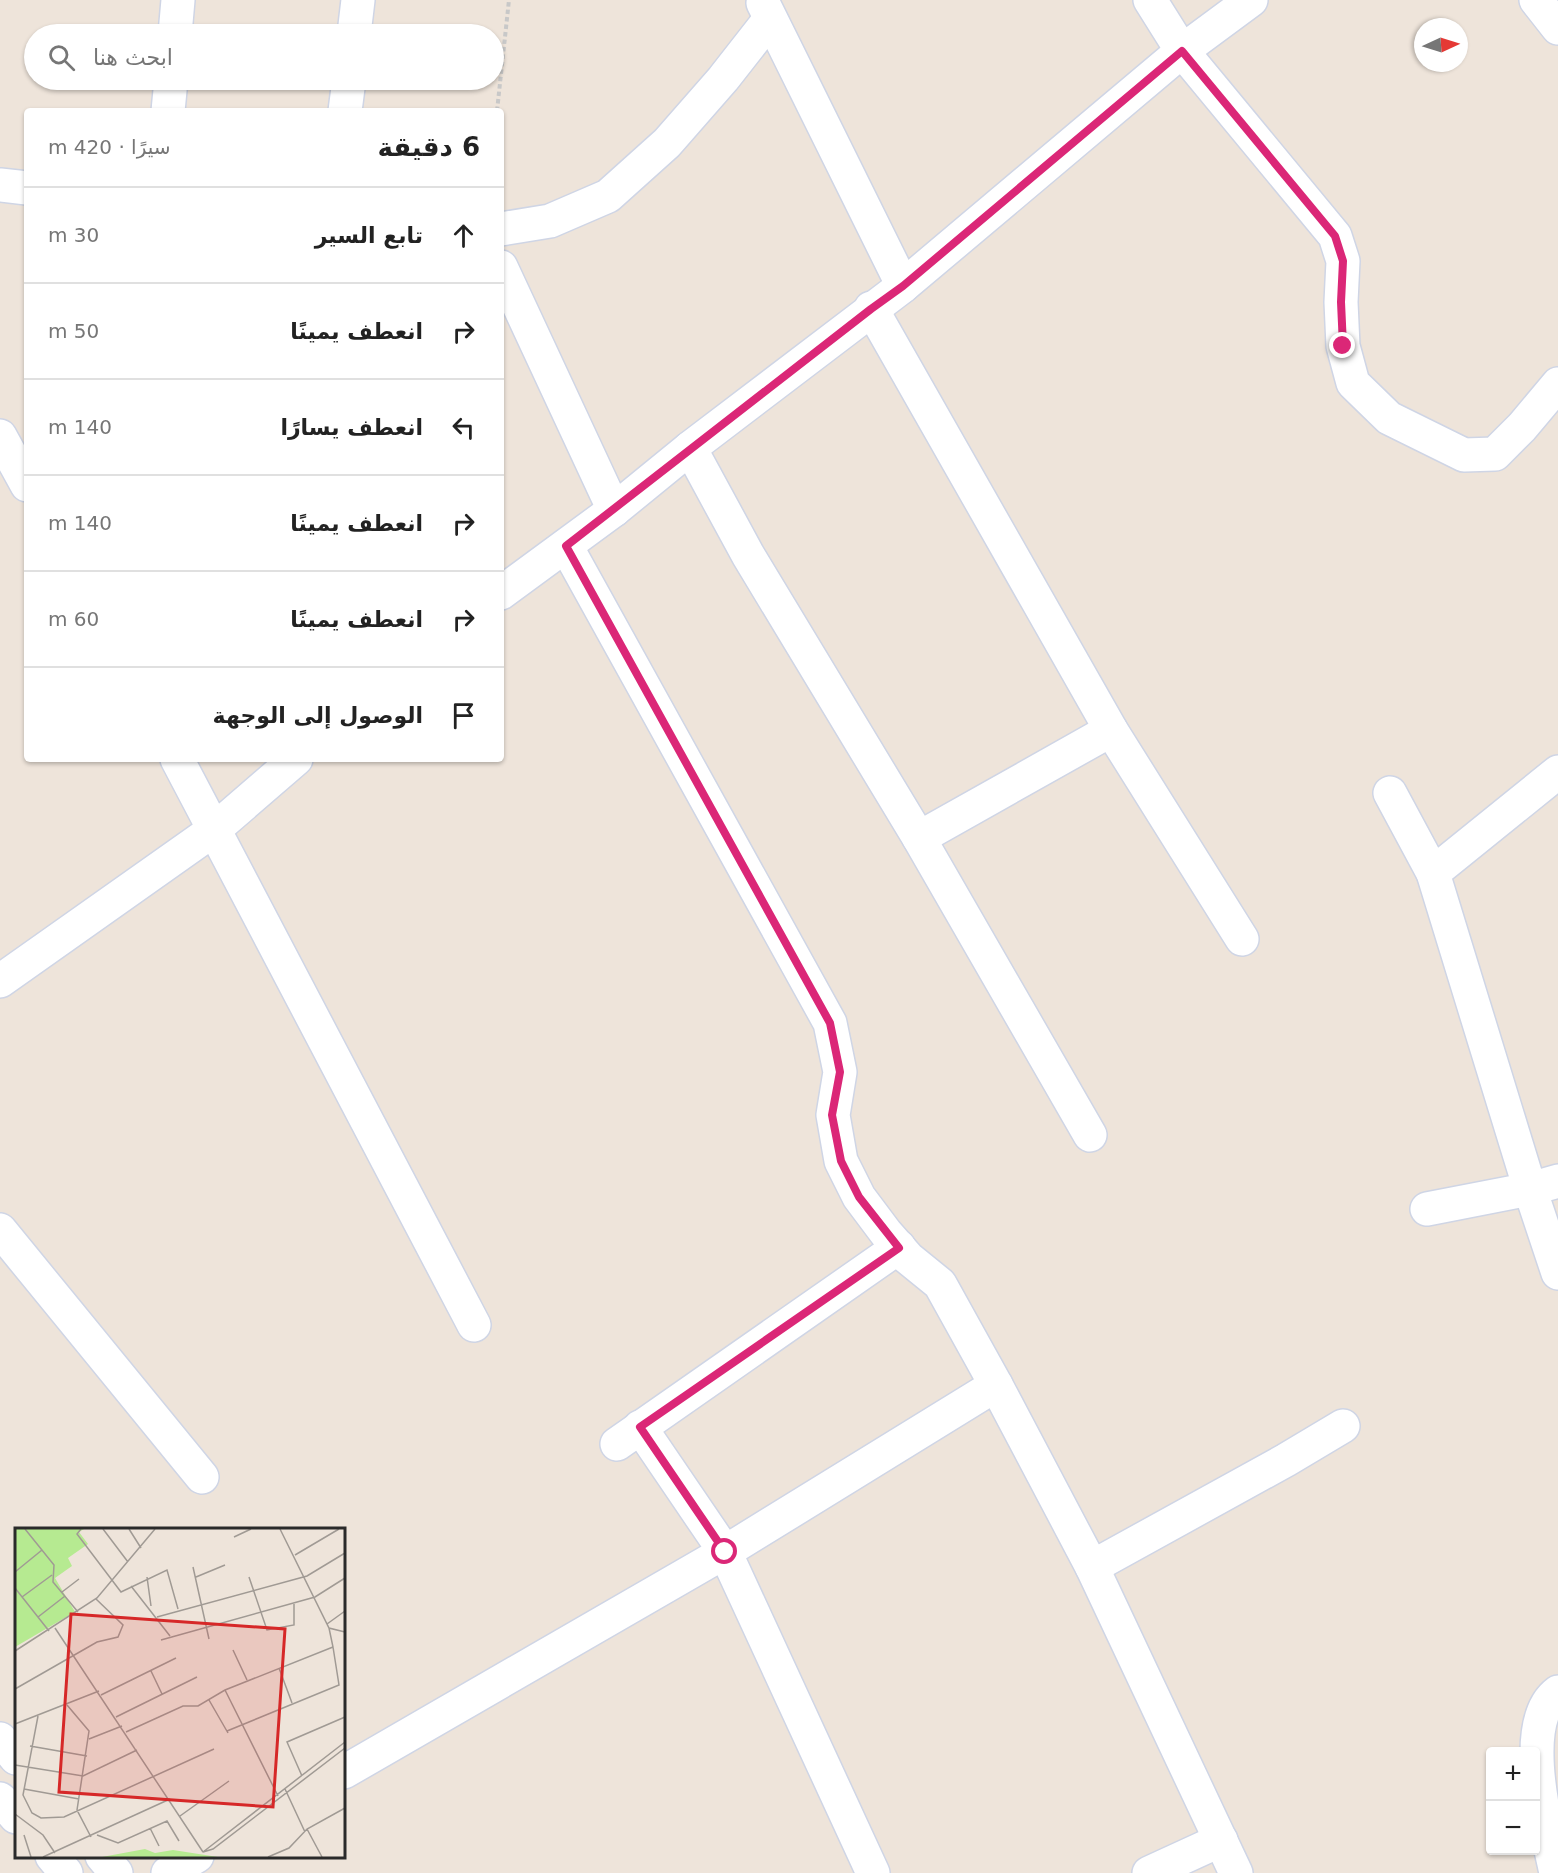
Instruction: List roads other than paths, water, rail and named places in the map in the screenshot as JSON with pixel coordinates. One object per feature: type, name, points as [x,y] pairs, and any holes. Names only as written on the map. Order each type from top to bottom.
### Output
[{"type":"street","points":[[176,24],[178,0]]},
{"type":"street","points":[[355,24],[358,0]]},
{"type":"street","points":[[1150,0],[1182,51],[1335,236],[1343,261],[1341,302],[1343,346],[1353,383],[1389,418],[1464,455],[1495,454],[1522,427],[1558,384]]},
{"type":"street","points":[[504,591],[614,510],[690,448],[903,286],[1182,51],[1251,0]]},
{"type":"street","points":[[1536,0],[1558,28]]},
{"type":"street","points":[[766,10],[903,286]]},
{"type":"street","points":[[504,229],[550,221],[608,196],[667,143],[723,79],[766,10]]},
{"type":"street","points":[[168,108],[170,90]]},
{"type":"street","points":[[345,108],[348,90]]},
{"type":"street","points":[[0,184],[24,188]]},
{"type":"street","points":[[504,273],[614,510]]},
{"type":"street","points":[[871,309],[1111,730],[1242,939]]},
{"type":"street","points":[[0,436],[24,480]]},
{"type":"street","points":[[690,448],[748,555],[920,838],[1090,1135]]},
{"type":"street","points":[[566,546],[830,1023],[840,1072],[832,1115],[841,1161],[859,1197],[899,1248],[940,1284],[1092,1567],[1236,1873]]},
{"type":"street","points":[[920,838],[1111,730]]},
{"type":"street","points":[[179,762],[474,1324]]},
{"type":"street","points":[[3,971],[215,829],[293,762]]},
{"type":"street","points":[[1433,873],[1558,772]]},
{"type":"street","points":[[1390,793],[1433,873],[1544,1185],[1558,1273]]},
{"type":"street","points":[[1427,1209],[1544,1185]]},
{"type":"street","points":[[0,1230],[202,1477]]},
{"type":"street","points":[[873,1873],[725,1552],[628,1435],[899,1248]]},
{"type":"street","points":[[345,1771],[725,1552],[996,1385]]},
{"type":"street","points":[[1092,1567],[1343,1426]]},
{"type":"street","points":[[1556,1873],[1535,1749],[1540,1716],[1553,1695],[1558,1692]]},
{"type":"street","points":[[0,1739],[15,1757]]},
{"type":"street","points":[[0,1799],[15,1816]]},
{"type":"street","points":[[1149,1873],[1221,1840]]},
{"type":"street","points":[[53,1858],[66,1873]]},
{"type":"street","points":[[103,1858],[116,1873]]},
{"type":"street","points":[[168,1873],[195,1858]]}]
